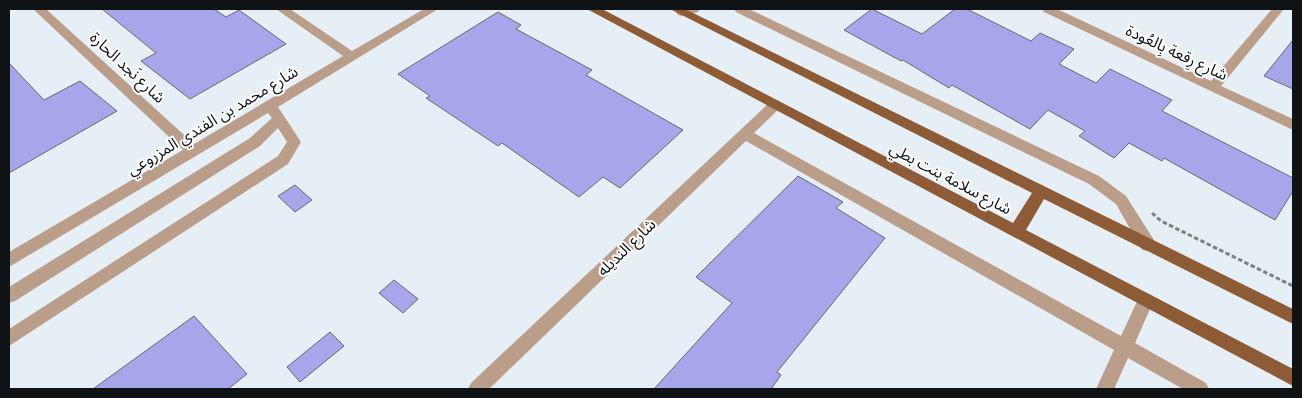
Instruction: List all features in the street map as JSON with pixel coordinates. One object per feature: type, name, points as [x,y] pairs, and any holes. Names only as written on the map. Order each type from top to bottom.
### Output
[{"type":"main road","name":"شارع سلامة بنت بطي","points":[[593,9],[1293,378]]},
{"type":"main road","name":"شارع سلامة بنت بطي","points":[[684,10],[1293,317]]},
{"type":"main road","points":[[1016,232],[1041,191]]},
{"type":"street","name":"شارع نَجد الحارة","points":[[39,9],[193,151]]},
{"type":"street","points":[[282,9],[352,56]]},
{"type":"street","name":"شارع محمد بن الفندي المزروعي","points":[[9,260],[432,9]]},
{"type":"street","points":[[740,9],[1099,183],[1114,194],[1127,208],[1148,244]]},
{"type":"street","points":[[1213,87],[1278,9]]},
{"type":"street","name":"شارع رِقعة بِالعُودة","points":[[1055,10],[1293,125]]},
{"type":"street","points":[[9,338],[283,160],[294,142],[270,105]]},
{"type":"street","name":"شارع النديله","points":[[477,389],[776,105]]},
{"type":"street","points":[[9,296],[255,142],[268,132],[279,119]]},
{"type":"street","points":[[745,134],[1200,389]]},
{"type":"street","points":[[1105,389],[1146,300]]},
{"type":"path","points":[[1150,210],[1161,220],[1293,286]]},
{"type":"building","points":[[102,9],[214,9],[226,17],[239,10],[286,44],[190,99],[141,61],[156,53]]},
{"type":"building","points":[[872,9],[922,34],[955,9],[967,9],[1031,41],[1040,33],[1074,49],[1059,64],[1096,83],[1110,69],[1172,100],[1162,111],[1293,178],[1293,191],[1275,220],[1164,158],[1162,161],[1129,143],[1114,158],[1079,136],[1085,131],[1048,110],[1030,129],[952,85],[949,88],[903,60],[901,61],[844,30]]},
{"type":"building","points":[[498,12],[521,25],[516,29],[592,70],[586,75],[683,130],[620,188],[603,177],[579,197],[502,143],[498,146],[426,98],[430,96],[398,74]]},
{"type":"building","points":[[1293,40],[1293,89],[1264,76]]},
{"type":"building","points":[[9,63],[44,100],[80,81],[117,111],[9,173]]},
{"type":"building","points":[[798,176],[843,202],[836,208],[885,238],[777,372],[781,375],[771,389],[654,389],[732,303],[696,277]]},
{"type":"building","points":[[295,185],[312,200],[295,212],[278,196]]},
{"type":"building","points":[[394,280],[418,299],[403,313],[379,293]]},
{"type":"building","points":[[194,316],[247,374],[228,389],[93,389]]},
{"type":"building","points":[[330,332],[344,346],[300,382],[287,367]]}]
